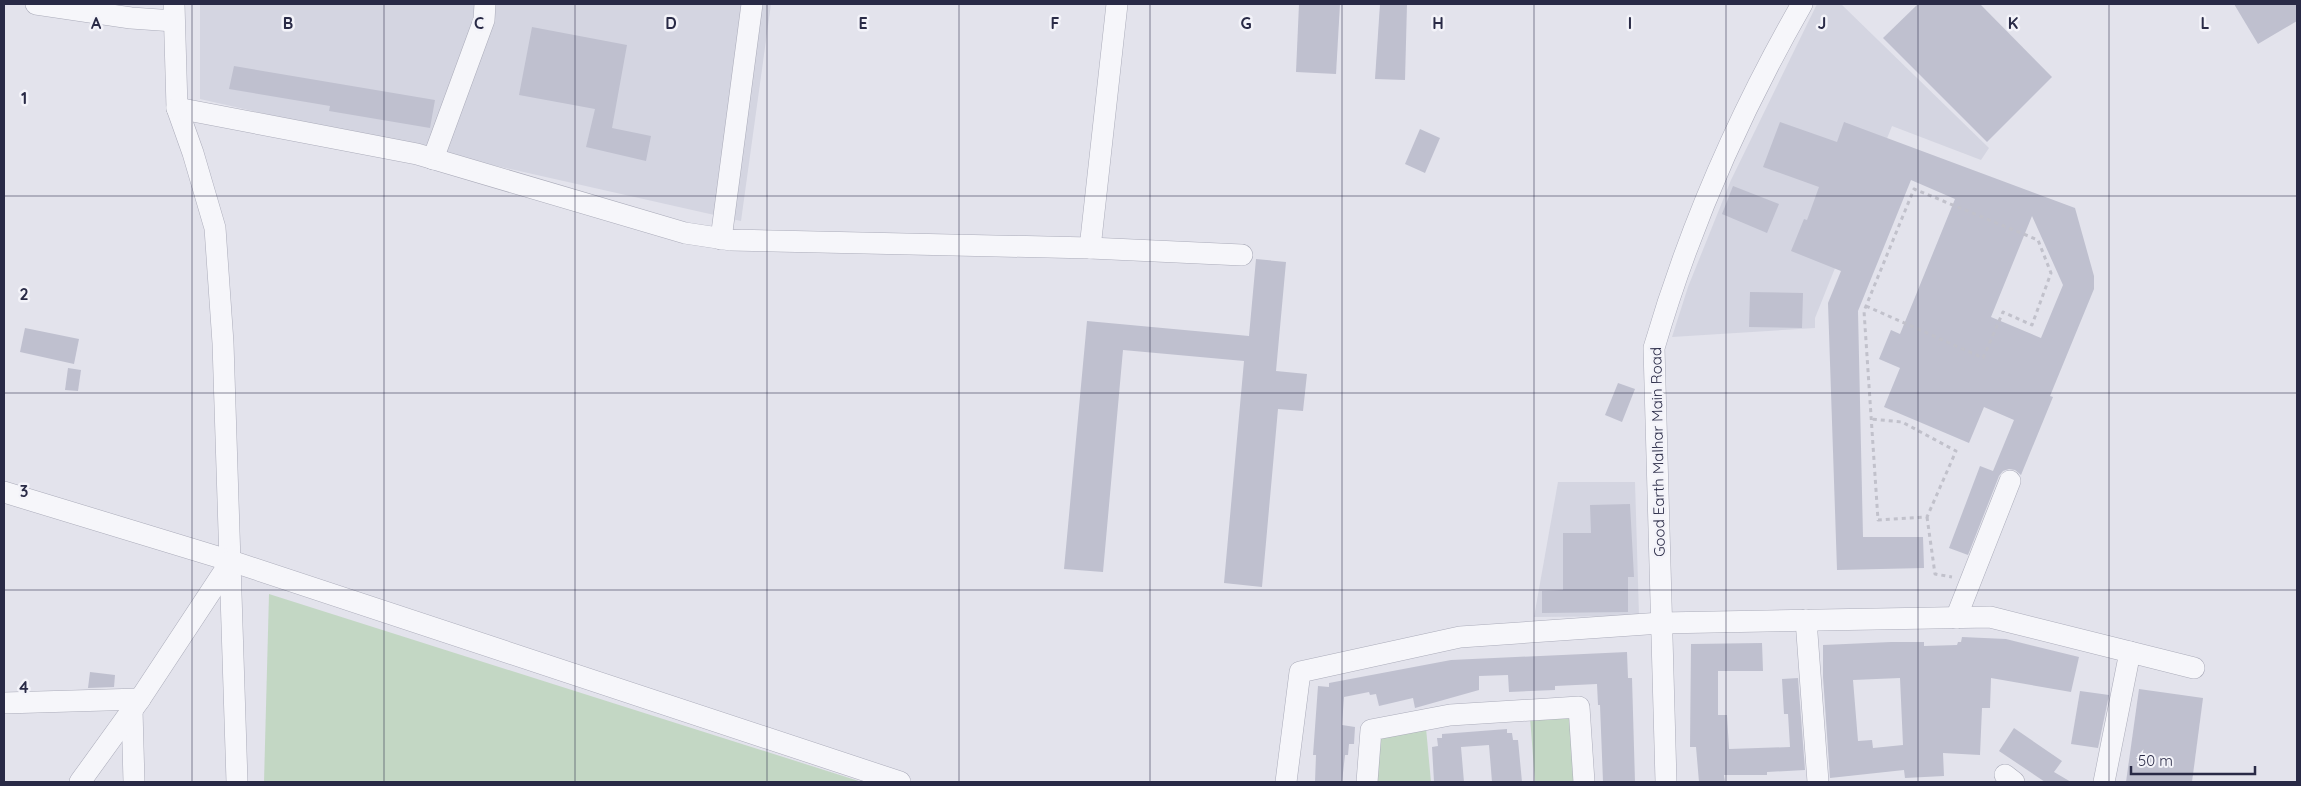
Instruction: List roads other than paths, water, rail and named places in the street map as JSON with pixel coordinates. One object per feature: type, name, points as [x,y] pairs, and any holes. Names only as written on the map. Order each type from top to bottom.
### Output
[{"type":"street","points":[[36,4],[131,18],[174,12],[177,108],[193,153],[215,228],[223,343],[232,560],[237,782]]},
{"type":"street","points":[[433,158],[484,20],[485,4]]},
{"type":"street","points":[[721,239],[752,4]]},
{"type":"street","points":[[1090,248],[1117,4]]},
{"type":"street","name":"Good Earth Malhar Main Road","points":[[1666,782],[1654,348],[1672,286],[1716,175],[1768,63],[1802,4]]},
{"type":"street","points":[[177,108],[433,158],[685,233],[721,239],[1090,248],[1242,255]]},
{"type":"street","points":[[1956,618],[2010,480]]},
{"type":"street","points":[[4,492],[232,560],[900,782]]},
{"type":"street","points":[[80,782],[136,704],[232,560]]},
{"type":"street","points":[[1286,782],[1300,672],[1460,637],[1661,623],[1990,617],[2194,668]]},
{"type":"street","points":[[1806,620],[1818,782]]},
{"type":"street","points":[[2104,782],[2130,652]]},
{"type":"street","points":[[4,703],[136,704]]},
{"type":"street","points":[[134,782],[136,704]]},
{"type":"street","points":[[1367,782],[1372,730],[1450,715],[1580,707],[1584,782]]}]
